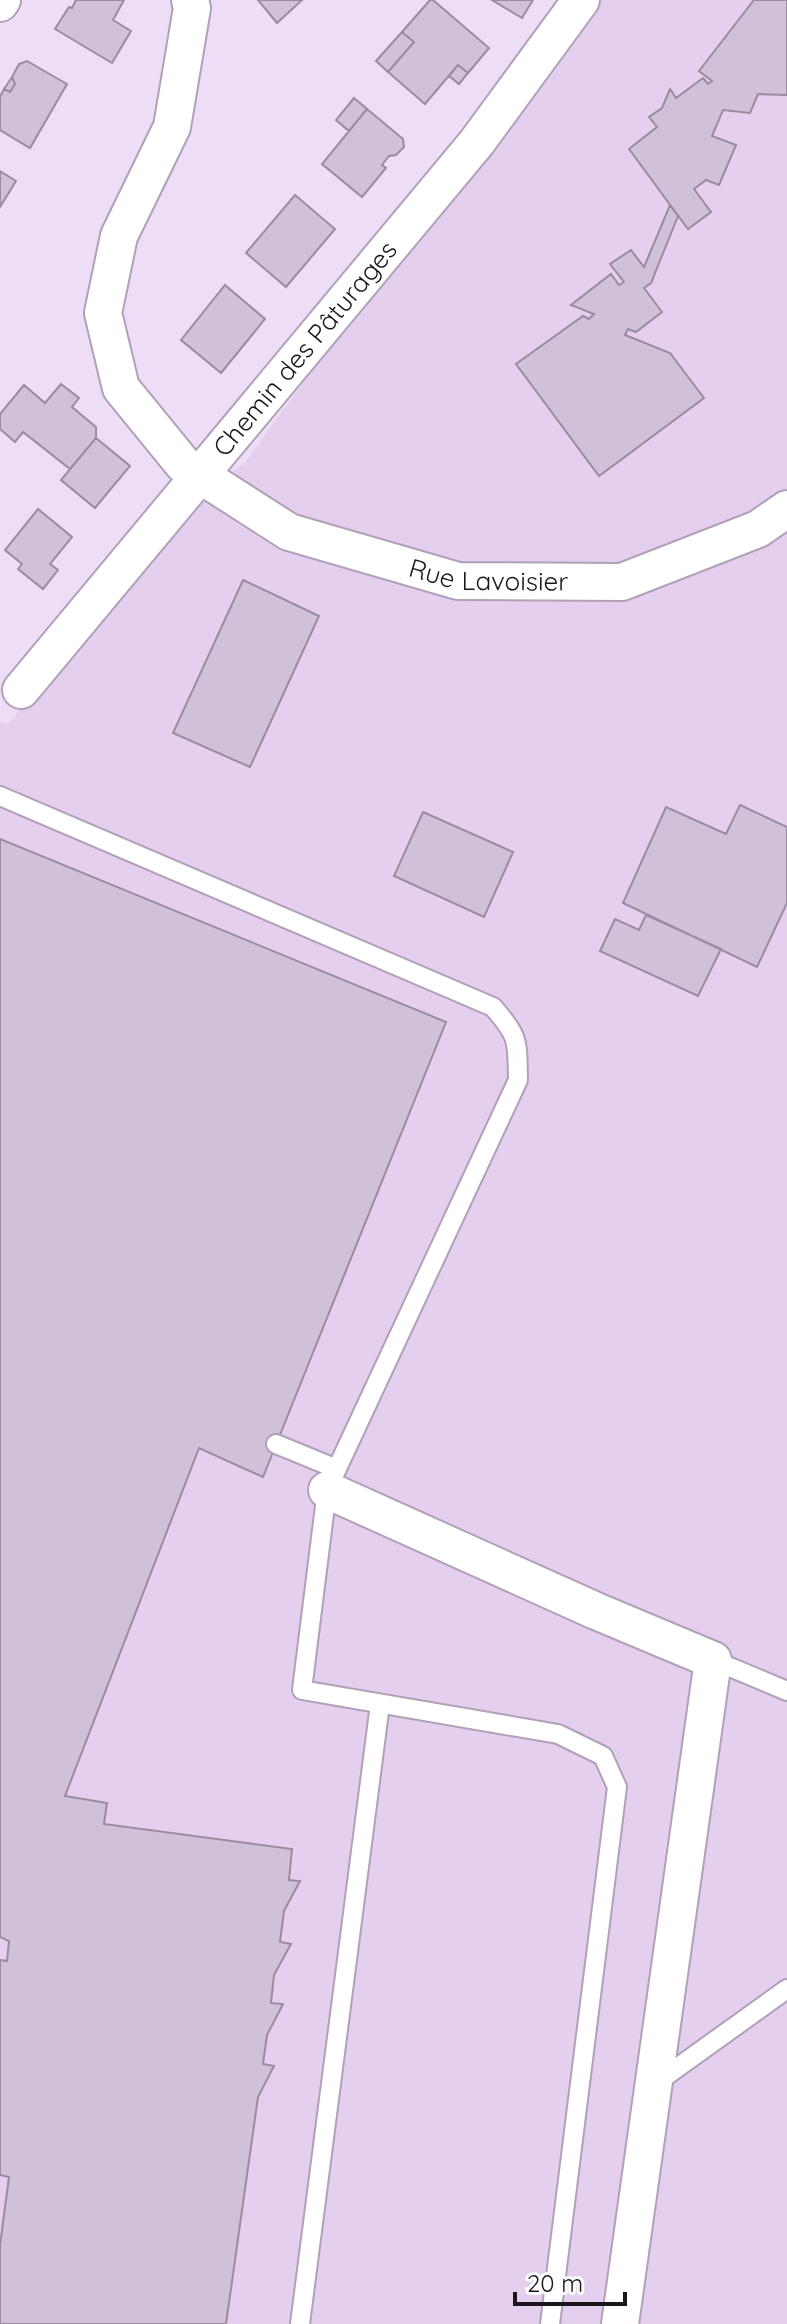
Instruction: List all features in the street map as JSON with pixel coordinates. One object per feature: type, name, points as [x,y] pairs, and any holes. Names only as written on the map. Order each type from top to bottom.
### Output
[{"type":"street","name":"Rue Lavoisier","points":[[190,0],[192,8],[172,127],[119,236],[103,313],[121,388],[183,464],[289,532],[458,581],[622,582],[758,529],[787,509]]},
{"type":"street","name":"Chemin des Pâturages","points":[[21,690],[477,142],[581,0]]},
{"type":"street","points":[[332,1480],[596,1611],[713,1660],[620,2324]]},
{"type":"lane","points":[[0,796],[493,1007],[513,1030],[518,1080],[332,1480],[302,1690],[558,1734],[603,1756],[617,1787],[550,2324]]},
{"type":"lane","points":[[276,1444],[332,1480]]},
{"type":"lane","points":[[713,1660],[787,1691]]},
{"type":"lane","points":[[300,2324],[380,1704]]},
{"type":"lane","points":[[654,2085],[787,1989]]},
{"type":"shaded area","points":[[583,0],[787,0],[787,2324],[0,2324],[0,721],[8,724],[195,502],[246,461]]},
{"type":"building","points":[[76,0],[124,0],[113,20],[131,31],[112,63],[55,29]]},
{"type":"building","points":[[258,0],[302,0],[277,23]]},
{"type":"building","points":[[430,0],[489,48],[468,73],[458,65],[425,104],[388,72],[414,42],[402,32]]},
{"type":"building","points":[[492,0],[533,0],[522,18]]},
{"type":"building","points":[[754,0],[787,0],[787,95],[758,94],[750,113],[723,110],[712,136],[736,145],[719,185],[706,180],[694,189],[711,212],[688,229],[629,149],[657,127],[649,117],[662,108],[670,89],[676,98],[703,78],[708,84],[712,81],[699,71]]},
{"type":"building","points":[[402,32],[414,42],[388,72],[376,61]]},
{"type":"building","points":[[27,61],[67,84],[30,148],[0,130],[0,97],[4,89],[10,92],[15,84],[12,77],[19,64]]},
{"type":"building","points":[[458,65],[468,73],[459,84],[449,76]]},
{"type":"building","points":[[12,77],[15,84],[10,92],[4,89]]},
{"type":"building","points":[[354,98],[367,109],[349,131],[336,120]]},
{"type":"building","points":[[367,109],[403,139],[404,147],[396,155],[389,156],[382,165],[386,168],[362,197],[322,164]]},
{"type":"building","points":[[0,171],[16,181],[0,207]]},
{"type":"building","points":[[295,195],[335,229],[286,287],[246,253]]},
{"type":"building","points":[[670,205],[678,216],[651,283],[644,288],[662,312],[636,332],[628,329],[625,335],[670,353],[704,398],[599,476],[516,364],[583,316],[589,319],[594,314],[571,305],[611,274],[619,285],[624,282],[610,264],[631,250],[644,267]]},
{"type":"building","points":[[225,285],[265,319],[221,373],[181,340]]},
{"type":"building","points":[[61,384],[79,398],[72,407],[96,427],[96,438],[70,469],[23,432],[15,442],[0,429],[0,414],[24,385],[45,403]]},
{"type":"building","points":[[96,438],[130,466],[95,508],[61,480]]},
{"type":"building","points":[[38,509],[72,537],[50,564],[58,570],[43,589],[18,569],[22,564],[5,550]]},
{"type":"building","points":[[243,580],[319,616],[250,767],[173,733]]},
{"type":"building","points":[[740,805],[787,827],[787,903],[757,967],[623,903],[666,807],[726,834]]},
{"type":"building","points":[[423,812],[513,852],[484,917],[394,876]]},
{"type":"building","points":[[0,839],[446,1022],[263,1477],[199,1448],[65,1796],[107,1803],[104,1824],[292,1849],[289,1880],[300,1881],[284,1911],[280,1942],[291,1944],[274,1975],[271,2003],[283,2004],[267,2035],[263,2064],[274,2066],[258,2097],[226,2324],[0,2324],[0,2245],[9,2177],[0,2175],[0,1960],[7,1961],[9,1941],[0,1937]]},
{"type":"building","points":[[646,915],[721,949],[698,996],[600,951],[615,919],[639,930]]}]
